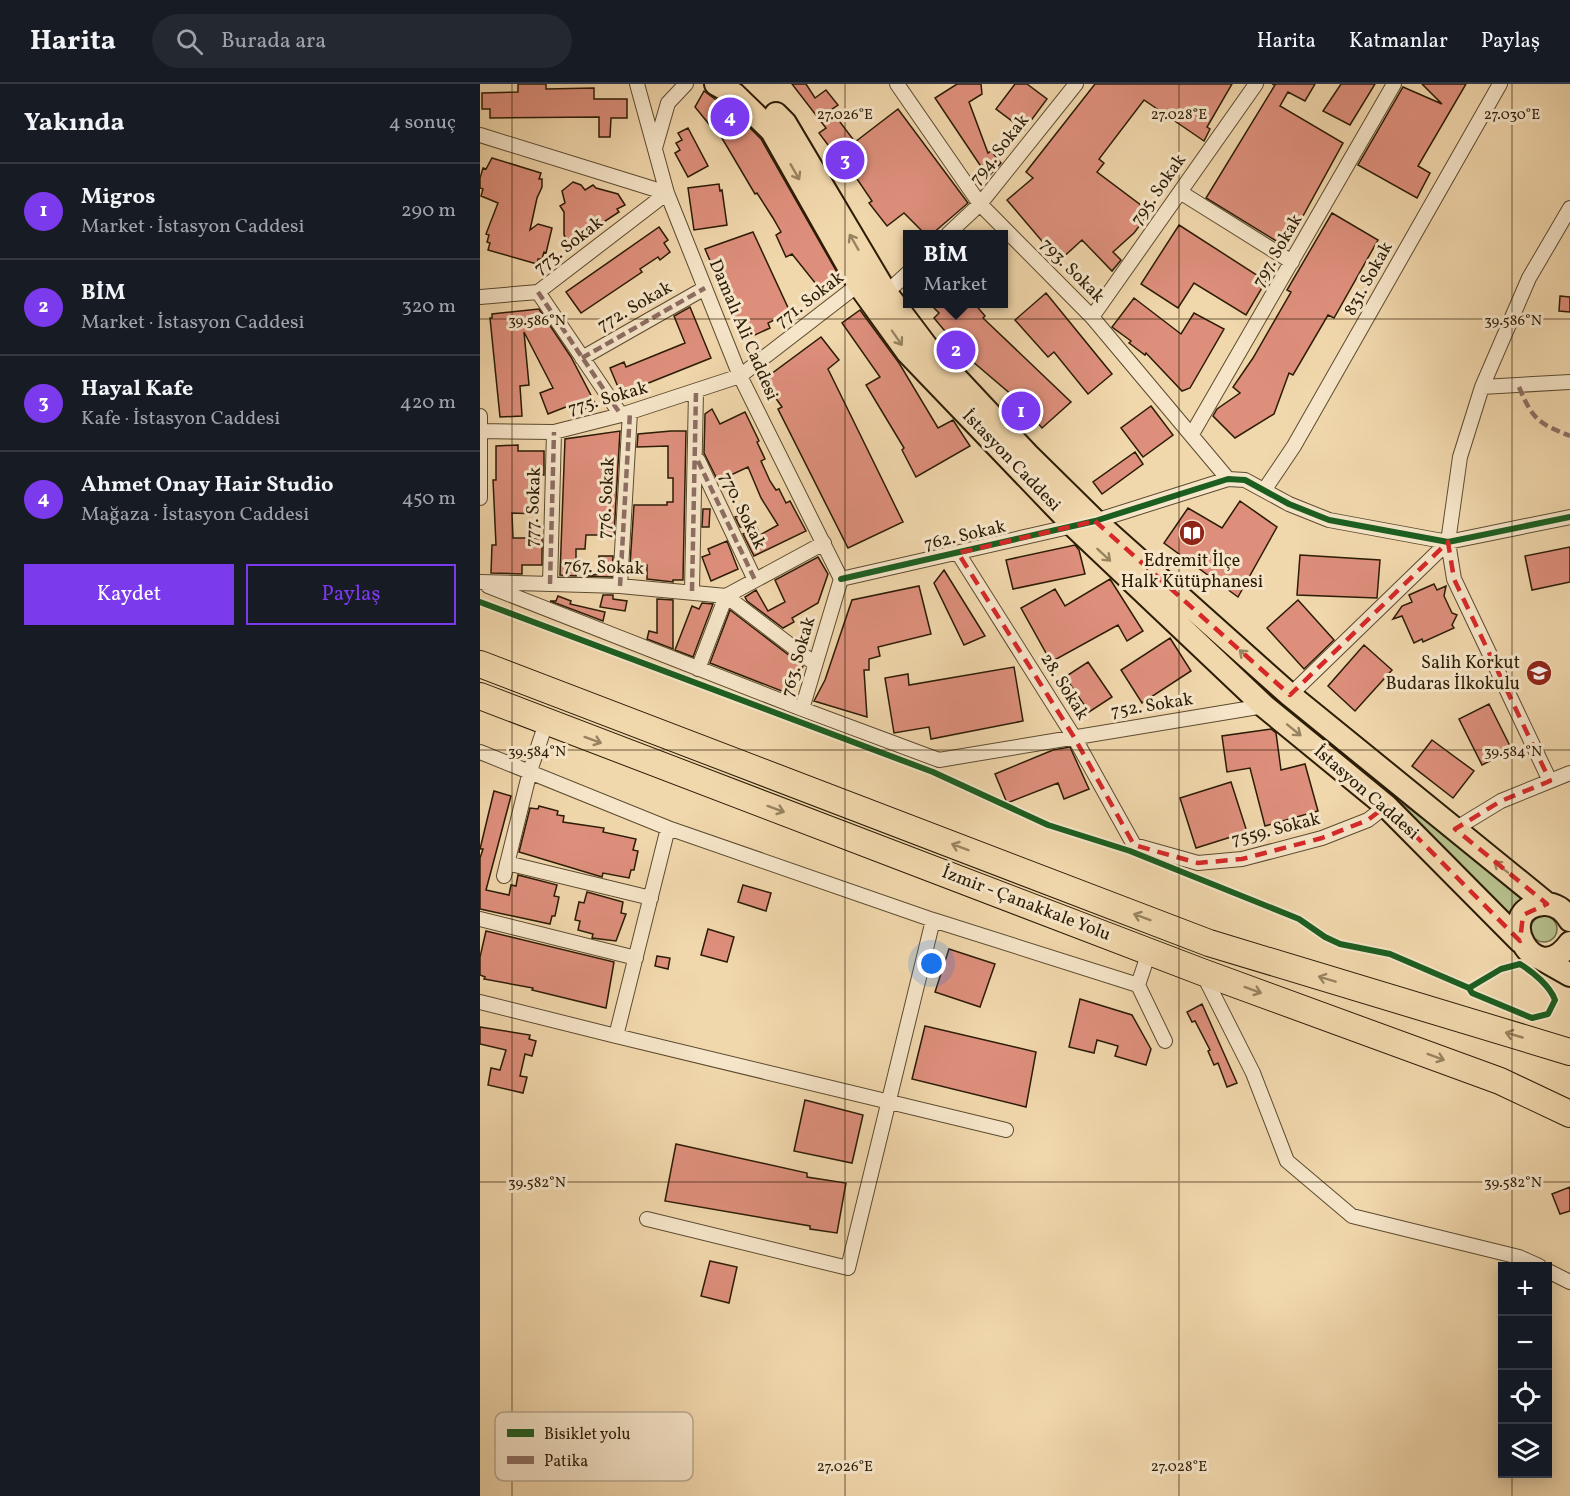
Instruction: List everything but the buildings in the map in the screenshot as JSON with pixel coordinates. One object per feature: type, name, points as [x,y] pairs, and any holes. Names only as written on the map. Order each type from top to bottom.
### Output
[{"type":"highway","name":"İzmir - Çanakkale Yolu","points":[[480,664],[1209,943],[1570,1052]]},
{"type":"highway","name":"İzmir - Çanakkale Yolu","points":[[480,696],[1149,952],[1500,1081],[1570,1114]]},
{"type":"main road","name":"İstasyon Caddesi","points":[[716,84],[734,94],[772,131],[866,279],[886,293],[926,346],[1027,454],[1084,524],[1547,904],[1563,910],[1570,918]]},
{"type":"main road","name":"İstasyon Caddesi","points":[[745,84],[785,123],[866,279],[908,353],[1084,524],[1264,706],[1386,806],[1520,941],[1525,949],[1570,975]]},
{"type":"main road","points":[[1520,941],[1519,923],[1523,915],[1538,905],[1547,904]]},
{"type":"main road","points":[[1540,958],[1557,956],[1570,943]]},
{"type":"street","name":"Damalı Ali Caddesi","points":[[638,84],[667,193],[740,376],[841,579]]},
{"type":"street","points":[[655,150],[669,103],[686,84]]},
{"type":"street","name":"793. Sokak","points":[[897,84],[980,204],[1006,230]]},
{"type":"street","name":"794. Sokak","points":[[952,230],[980,204],[1076,84]]},
{"type":"street","name":"795. Sokak","points":[[1092,317],[1256,84]]},
{"type":"street","name":"797. Sokak","points":[[1192,434],[1394,84]]},
{"type":"street","name":"831. Sokak","points":[[1265,489],[1294,446],[1500,84]]},
{"type":"street","points":[[480,135],[667,193]]},
{"type":"street","points":[[1180,192],[1292,262]]},
{"type":"street","name":"773. Sokak","points":[[480,297],[538,292],[667,193]]},
{"type":"street","points":[[1550,782],[1454,579],[1448,542],[1460,458],[1482,387],[1530,278],[1564,232],[1570,208]]},
{"type":"street","name":"793. Sokak","points":[[1008,232],[1092,317],[1228,479]]},
{"type":"street","points":[[886,293],[903,278]]},
{"type":"street","name":"771. Sokak","points":[[740,376],[866,279]]},
{"type":"street","name":"772. Sokak","points":[[582,358],[705,288]]},
{"type":"street","points":[[538,292],[582,358],[626,414]]},
{"type":"street","name":"775. Sokak","points":[[481,431],[554,432],[626,414],[740,376]]},
{"type":"street","points":[[1482,387],[1570,382]]},
{"type":"street","name":"770. Sokak","points":[[693,591],[696,391]]},
{"type":"street","name":"776. Sokak","points":[[620,585],[626,414]]},
{"type":"street","points":[[480,416],[480,498]]},
{"type":"street","name":"777. Sokak","points":[[550,584],[554,432]]},
{"type":"street","name":"770. Sokak","points":[[696,458],[755,580]]},
{"type":"street","points":[[1228,479],[1245,480],[1289,504],[1329,520],[1448,542],[1570,517]]},
{"type":"street","name":"762. Sokak","points":[[841,579],[1084,524],[1228,479]]},
{"type":"street","points":[[1290,695],[1448,542]]},
{"type":"street","points":[[698,669],[726,596],[824,543]]},
{"type":"street","name":"28. Sokak","points":[[958,553],[1074,737],[1134,845]]},
{"type":"street","name":"763. Sokak","points":[[841,579],[802,710],[939,760]]},
{"type":"street","points":[[480,582],[802,710]]},
{"type":"street","name":"767. Sokak","points":[[480,582],[620,585],[726,596],[815,664]]},
{"type":"street","name":"752. Sokak","points":[[939,760],[1264,706]]},
{"type":"street","points":[[546,723],[530,771],[505,869],[651,898]]},
{"type":"street","points":[[480,752],[668,828],[933,920],[1138,985]]},
{"type":"street","points":[[1455,829],[1501,801],[1570,773]]},
{"type":"street","name":"7559. Sokak","points":[[1134,845],[1198,863],[1242,859],[1322,838],[1368,820],[1386,806]]},
{"type":"street","points":[[616,1036],[668,828]]},
{"type":"street","points":[[480,920],[636,958]]},
{"type":"street","points":[[647,1219],[848,1268],[933,920]]},
{"type":"street","points":[[1149,952],[1138,985],[1165,1041]]},
{"type":"street","points":[[1202,972],[1253,1073],[1287,1161],[1352,1216],[1519,1257],[1530,1262]]},
{"type":"street","points":[[480,1002],[1006,1130]]},
{"type":"street","points":[[1552,1273],[1570,1282]]},
{"type":"highlighted area","points":[[1095,521],[1290,695],[1448,542],[1454,579],[1550,781],[1501,801],[1455,829],[1547,904],[1523,915],[1520,941],[1386,806],[1368,820],[1322,838],[1242,859],[1198,863],[1134,845],[1074,737],[958,553]]},
{"type":"green space","points":[[1381,788],[1527,895],[1511,917]]},
{"type":"green space","points":[[1544,916],[1553,920],[1557,929],[1553,938],[1544,942],[1535,938],[1531,929],[1535,920]]},
{"type":"marked path","points":[[582,358],[705,288]]},
{"type":"marked path","points":[[538,292],[621,415]]},
{"type":"marked path","points":[[1519,387],[1528,407],[1538,419],[1550,428],[1570,436]]},
{"type":"marked path","points":[[692,591],[696,391]]},
{"type":"marked path","points":[[620,586],[630,412]]},
{"type":"marked path","points":[[550,584],[554,432]]},
{"type":"marked path","points":[[698,461],[755,580]]},
{"type":"cycle path","points":[[841,579],[1095,521],[1228,479],[1245,480],[1289,504],[1329,520],[1448,542],[1570,517]]},
{"type":"cycle path","points":[[480,602],[933,772],[1048,825],[1130,851],[1299,919],[1325,937],[1340,944],[1390,954],[1469,988],[1472,993],[1532,1018],[1548,1014],[1555,1000],[1540,980],[1520,964],[1501,969],[1469,988]]},
{"type":"place","name":"Ahmet Onay Hair Studio","points":[[730,117]]},
{"type":"place","name":"Hayal Kafe","points":[[845,160]]},
{"type":"place","name":"BİM","points":[[956,350]]},
{"type":"place","name":"Migros","points":[[1021,411]]},
{"type":"place","name":"Edremit İlçe Halk Kütüphanesi","points":[[1192,533]]},
{"type":"place","name":"Salih Korkut Budaras İlkokulu","points":[[1539,673]]}]
